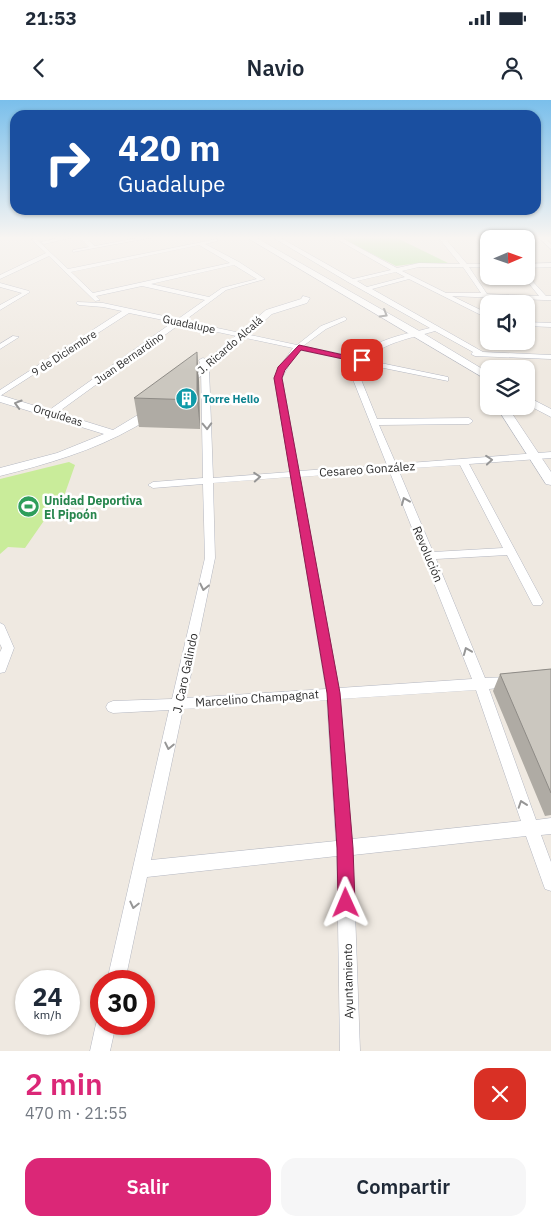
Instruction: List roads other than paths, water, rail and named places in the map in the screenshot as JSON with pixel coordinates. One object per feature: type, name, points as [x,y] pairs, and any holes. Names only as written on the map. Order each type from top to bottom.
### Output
[{"type":"street","points":[[77,281],[103,305]]},
{"type":"street","points":[[92,295],[153,281]]},
{"type":"street","name":"Juan Bernardino","points":[[51,413],[224,289],[255,281]]},
{"type":"street","points":[[327,281],[418,334],[478,371],[480,374]]},
{"type":"street","points":[[343,281],[481,354]]},
{"type":"street","points":[[353,281],[433,330],[480,362]]},
{"type":"street","points":[[366,289],[394,281]]},
{"type":"street","points":[[419,281],[480,312]]},
{"type":"street","points":[[476,281],[485,295]]},
{"type":"street","points":[[141,284],[152,288],[209,299]]},
{"type":"street","points":[[0,285],[26,290],[27,292],[0,308]]},
{"type":"street","points":[[535,285],[548,298]]},
{"type":"street","points":[[445,294],[485,295]]},
{"type":"street","name":"J. Ricardo Alcalá","points":[[176,386],[238,334],[269,312],[306,298],[298,297],[270,305],[256,314],[238,334]]},
{"type":"street","points":[[535,297],[548,298]]},
{"type":"street","name":"Guadalupe","points":[[79,303],[103,305],[445,379]]},
{"type":"street","name":"9 de Diciembre","points":[[0,394],[127,311]]},
{"type":"street","name":"Ayuntamiento","points":[[344,319],[318,329],[281,369],[278,378],[333,693],[345,848],[350,1051]]},
{"type":"street","points":[[535,324],[551,325]]},
{"type":"street","points":[[362,360],[370,351],[379,346],[433,330]]},
{"type":"street","points":[[0,347],[15,337]]},
{"type":"street","points":[[466,354],[549,358]]},
{"type":"street","name":"Revolución","points":[[362,360],[356,371],[356,377],[391,468],[481,685],[551,883]]},
{"type":"street","name":"J. Caro Galindo","points":[[119,970],[210,558],[204,364]]},
{"type":"street","points":[[535,393],[551,403]]},
{"type":"street","name":"Orquídeas","points":[[0,398],[51,413],[103,435]]},
{"type":"street","points":[[0,464],[38,455],[134,424],[162,398]]},
{"type":"street","points":[[535,405],[551,414]]},
{"type":"street","name":"Orquídeas","points":[[0,409],[103,435]]},
{"type":"street","points":[[507,415],[551,481]]},
{"type":"street","points":[[374,422],[469,421]]},
{"type":"street","points":[[0,472],[53,458],[103,435]]},
{"type":"street","name":"Cesareo González","points":[[153,485],[551,455]]},
{"type":"street","points":[[463,462],[537,602]]},
{"type":"street","points":[[429,556],[510,551]]},
{"type":"street","points":[[0,628],[8,648],[0,668]]},
{"type":"street","name":"Marcelino Champagnat","points":[[113,707],[525,681]]},
{"type":"street","points":[[142,869],[551,826]]},
{"type":"street","points":[[100,1051],[104,1035]]},
{"type":"place","name":"Torre Helio","points":[[187,399]]},
{"type":"place","name":"Unidad Deportiva El Pipoón","points":[[28,507]]}]
